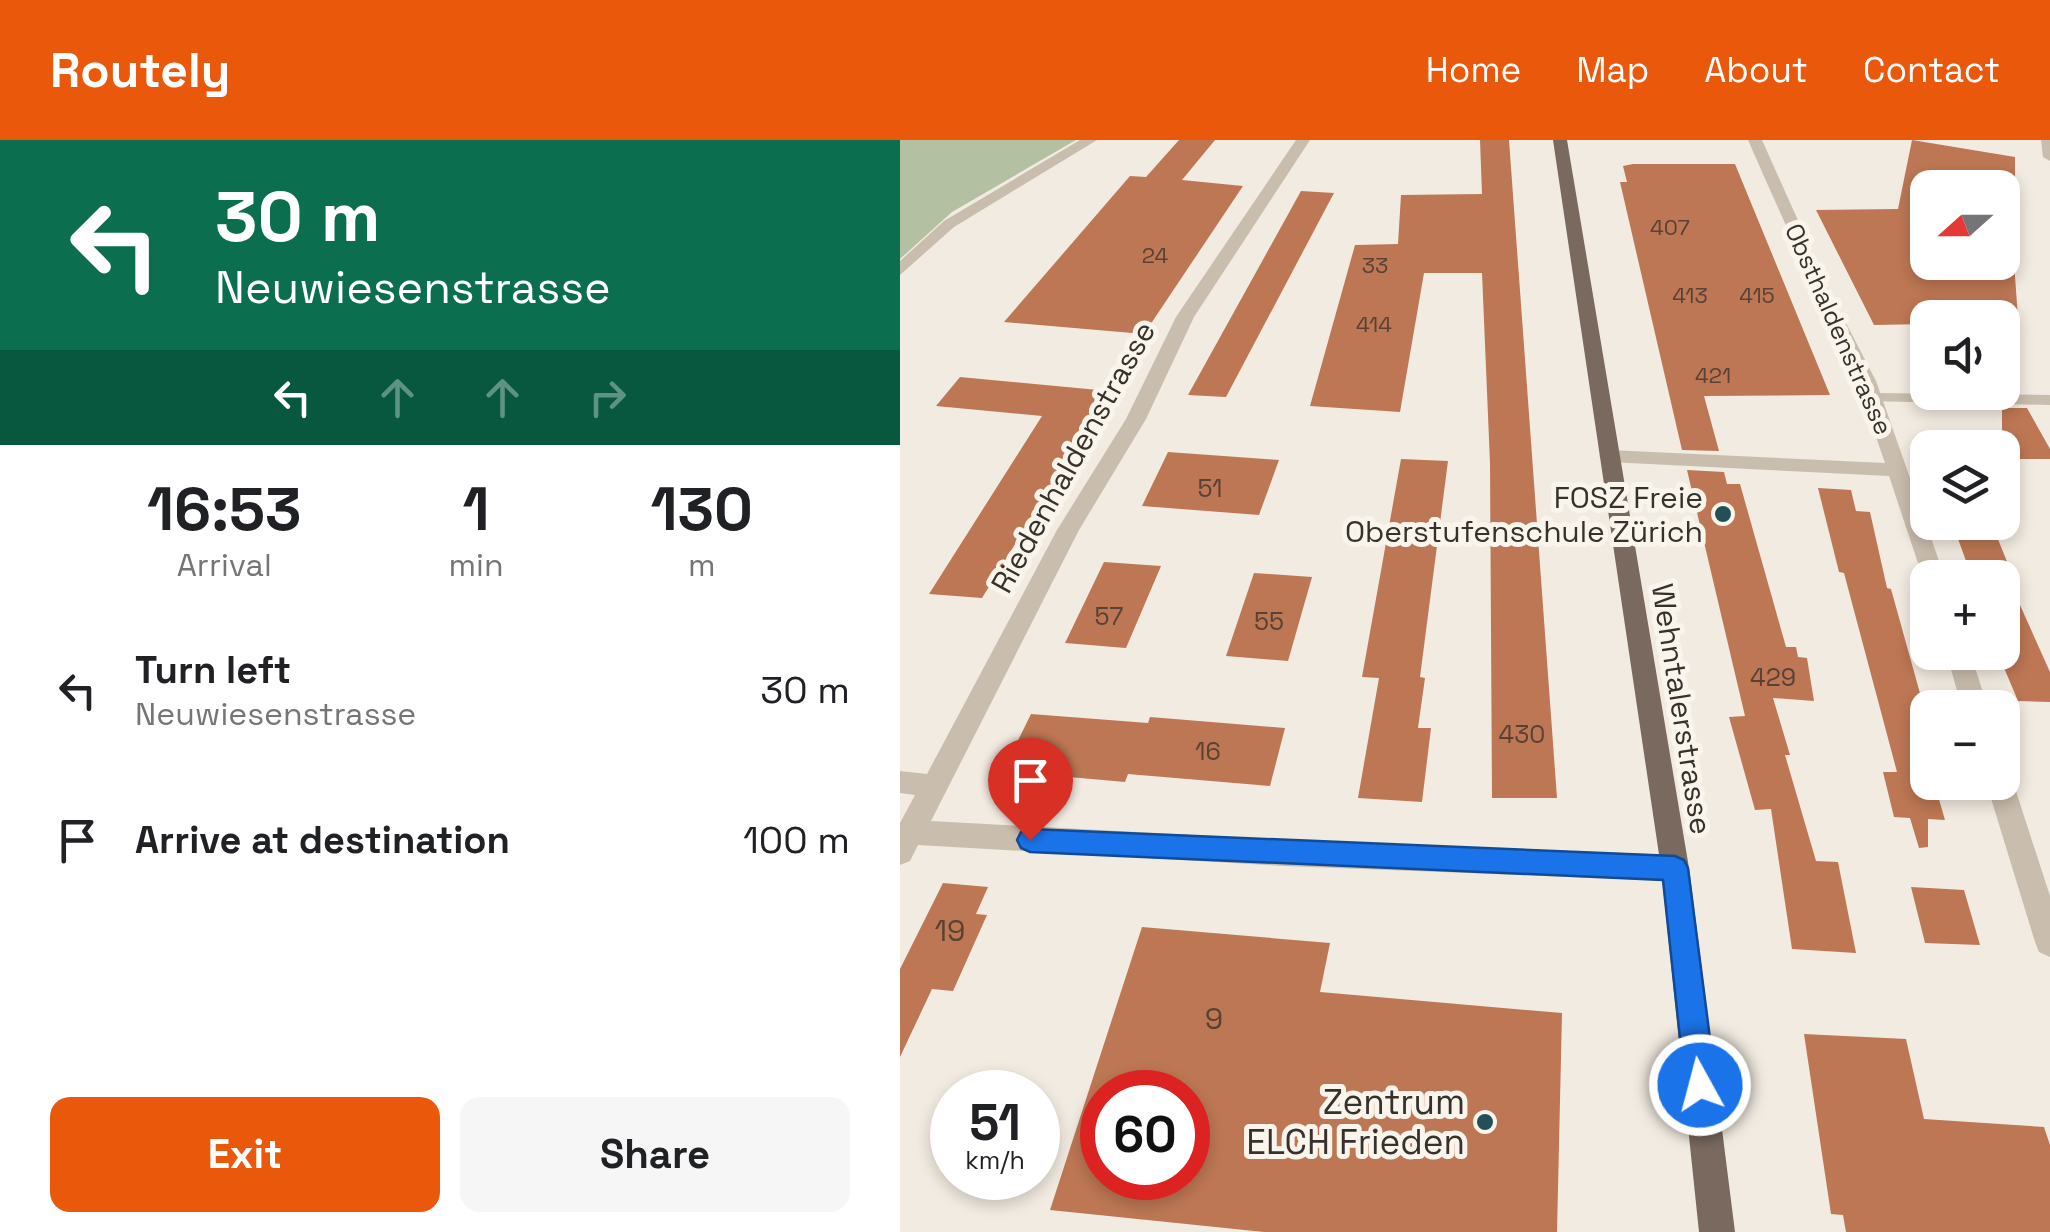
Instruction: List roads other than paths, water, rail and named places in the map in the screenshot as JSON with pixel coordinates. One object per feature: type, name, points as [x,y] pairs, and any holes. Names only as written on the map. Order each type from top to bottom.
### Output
[{"type":"main road","name":"Wehntalerstrasse","points":[[1560,140],[1675,868],[1718,1232]]},
{"type":"street","points":[[900,270],[950,224],[1090,140]]},
{"type":"street","name":"Riedenhaldenstrasse","points":[[905,842],[1068,530],[1136,419],[1185,317],[1303,140]]},
{"type":"street","name":"Obsthaldenstrasse","points":[[1755,140],[1873,398],[1928,560]]},
{"type":"street","points":[[2048,140],[2050,157]]},
{"type":"street","points":[[1609,456],[1900,470]]},
{"type":"street","points":[[900,782],[934,786]]},
{"type":"street","points":[[2005,800],[2050,942]]},
{"type":"street","points":[[905,842],[1675,868]]},
{"type":"lane","points":[[1873,398],[2050,400]]},
{"type":"place","name":"FOSZ Freie Oberstufenschule Zürich","points":[[1723,514]]},
{"type":"place","name":"Zentrum ELCH Frieden","points":[[1485,1122]]}]
